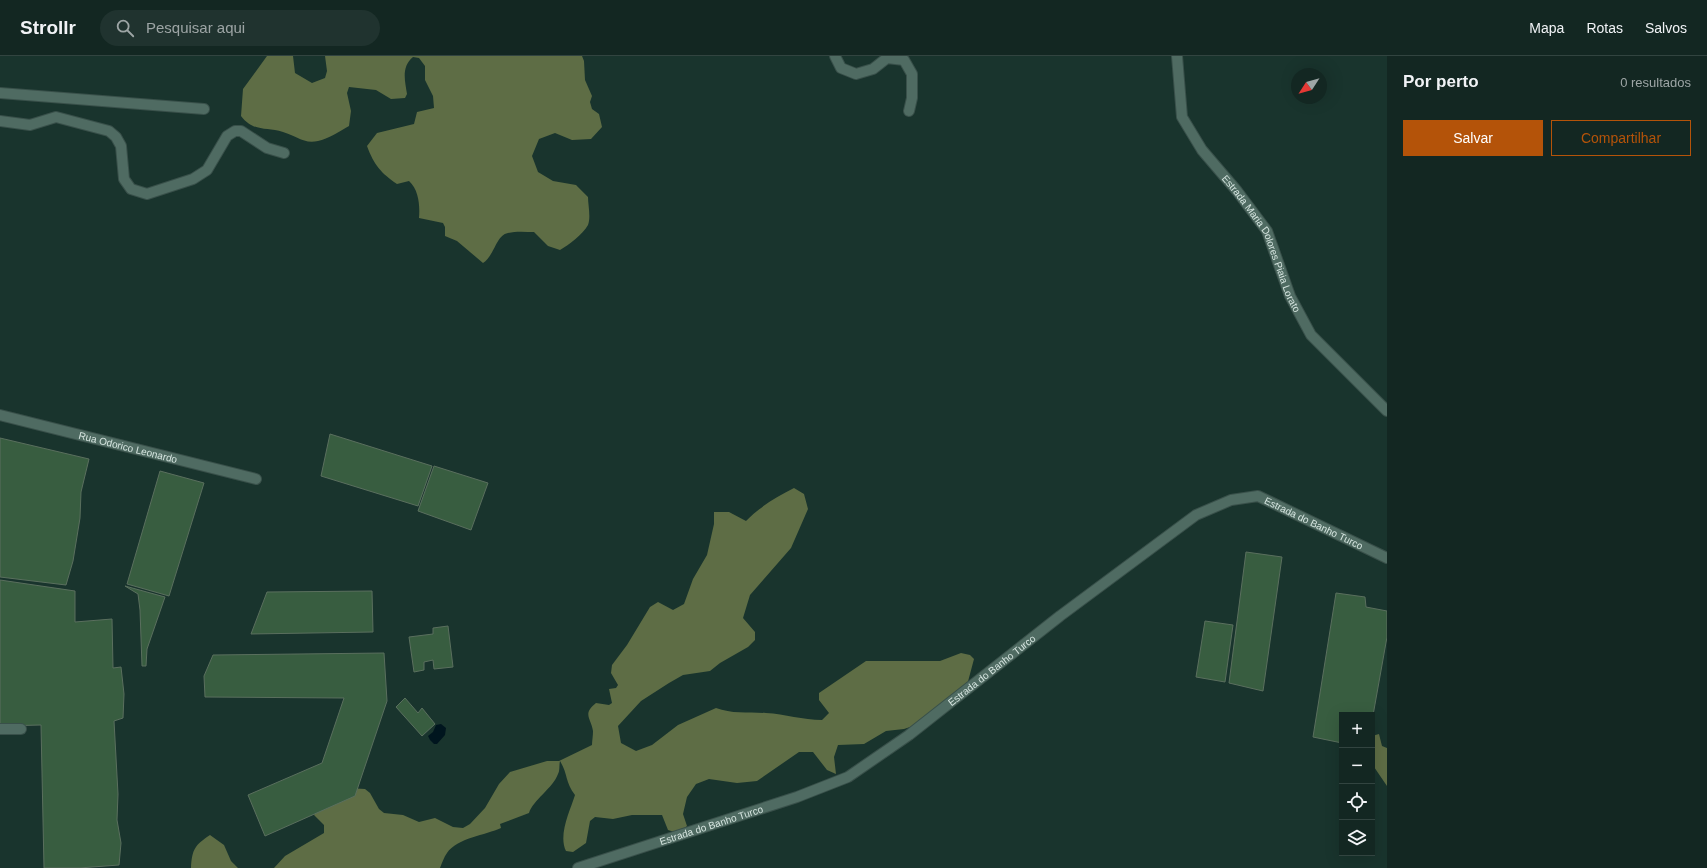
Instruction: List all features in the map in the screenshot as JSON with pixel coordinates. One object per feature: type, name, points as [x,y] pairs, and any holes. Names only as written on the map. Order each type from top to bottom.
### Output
[{"type":"street","points":[[835,56],[841,68],[856,74],[873,69],[887,58],[904,60],[912,74],[912,98],[909,111]]},
{"type":"street","name":"Estrada Maria Dolores Piaia Lorato","points":[[1177,56],[1182,117],[1202,150],[1237,191],[1266,231],[1290,296],[1311,335],[1387,411]]},
{"type":"street","points":[[0,93],[204,109]]},
{"type":"street","points":[[0,121],[30,125],[56,117],[108,132],[116,137],[121,146],[124,179],[131,189],[147,194],[193,179],[206,170],[227,136],[235,131],[241,131],[267,148],[284,153]]},
{"type":"street","name":"Rua Odorico Leonardo","points":[[0,415],[256,479]]},
{"type":"street","name":"Estrada do Banho Turco","points":[[578,868],[797,797],[848,777],[909,735],[1060,616],[1196,514],[1231,500],[1258,496],[1387,558]]},
{"type":"street","points":[[0,729],[21,729]]},
{"type":"green space","points":[[267,56],[293,56],[295,73],[312,83],[325,78],[327,71],[325,56],[582,56],[584,61],[585,80],[592,96],[590,102],[592,109],[599,114],[602,127],[591,139],[572,140],[555,133],[539,139],[532,156],[538,172],[553,181],[576,185],[588,197],[588,225],[576,239],[560,250],[548,246],[534,232],[508,233],[501,237],[490,255],[483,263],[457,241],[445,236],[445,227],[443,223],[419,218],[418,198],[415,189],[409,181],[397,184],[387,176],[375,163],[367,146],[377,133],[414,124],[417,112],[434,108],[433,96],[425,80],[425,66],[419,58],[413,57],[409,61],[405,70],[407,94],[405,98],[391,99],[376,90],[349,87],[347,93],[351,111],[349,126],[326,139],[313,142],[304,141],[283,132],[255,127],[250,125],[241,116],[243,89]]},
{"type":"green space","points":[[794,488],[804,494],[808,509],[791,548],[750,595],[743,618],[755,632],[755,640],[748,647],[720,663],[710,671],[683,675],[641,701],[618,726],[621,743],[636,751],[652,745],[678,725],[716,708],[734,712],[773,714],[822,720],[829,713],[819,700],[819,693],[866,661],[940,661],[961,653],[970,655],[974,659],[966,689],[916,725],[904,729],[886,731],[864,744],[838,745],[834,757],[836,774],[827,770],[813,752],[799,752],[757,781],[737,783],[709,779],[696,784],[687,797],[683,814],[687,826],[683,830],[668,830],[662,815],[632,815],[613,819],[595,817],[590,821],[586,843],[573,852],[566,851],[563,838],[564,830],[575,795],[560,761],[559,771],[555,779],[531,808],[529,813],[500,824],[501,828],[465,840],[458,844],[447,853],[440,868],[274,868],[285,856],[324,833],[324,825],[314,815],[318,806],[348,788],[365,789],[370,793],[379,809],[384,813],[403,815],[419,822],[435,818],[453,827],[463,828],[470,824],[485,808],[499,784],[510,772],[547,761],[559,761],[592,745],[593,731],[588,713],[596,703],[609,705],[612,703],[609,689],[616,688],[618,685],[611,673],[612,665],[627,645],[650,607],[658,602],[673,610],[684,604],[693,579],[707,555],[714,524],[714,512],[729,512],[746,521],[769,502]]},
{"type":"green space","points":[[1379,734],[1382,746],[1387,748],[1387,786],[1375,768],[1375,735]]},
{"type":"green space","points":[[210,835],[224,845],[231,861],[238,868],[191,868],[192,856],[195,848]]},
{"type":"water","points":[[441,724],[446,728],[445,735],[437,744],[434,744],[428,736],[433,732],[436,725]]},
{"type":"building","points":[[330,434],[432,466],[418,506],[321,476]]},
{"type":"building","points":[[0,438],[89,459],[81,492],[80,518],[73,561],[66,585],[0,577]]},
{"type":"building","points":[[434,466],[488,483],[471,530],[418,511]]},
{"type":"building","points":[[160,471],[204,483],[169,596],[127,584]]},
{"type":"building","points":[[1246,552],[1282,557],[1263,691],[1229,683]]},
{"type":"building","points":[[0,580],[75,591],[75,622],[112,619],[113,668],[121,667],[124,694],[123,718],[114,721],[118,794],[117,820],[121,843],[119,865],[79,868],[44,868],[41,725],[0,726]]},
{"type":"building","points":[[125,586],[165,597],[147,649],[146,666],[142,666],[138,594]]},
{"type":"building","points":[[372,591],[373,632],[251,634],[267,592]]},
{"type":"building","points":[[1336,593],[1365,597],[1366,607],[1387,611],[1387,637],[1374,712],[1339,712],[1339,742],[1313,737]]},
{"type":"building","points":[[1205,621],[1233,625],[1225,682],[1196,677]]},
{"type":"building","points":[[448,626],[453,667],[434,669],[433,660],[424,662],[424,670],[414,672],[409,637],[433,634],[433,628]]},
{"type":"building","points":[[384,653],[387,701],[355,796],[265,836],[248,795],[322,763],[344,698],[205,697],[204,676],[213,655]]},
{"type":"building","points":[[405,698],[418,713],[422,708],[435,724],[422,736],[396,707]]}]
